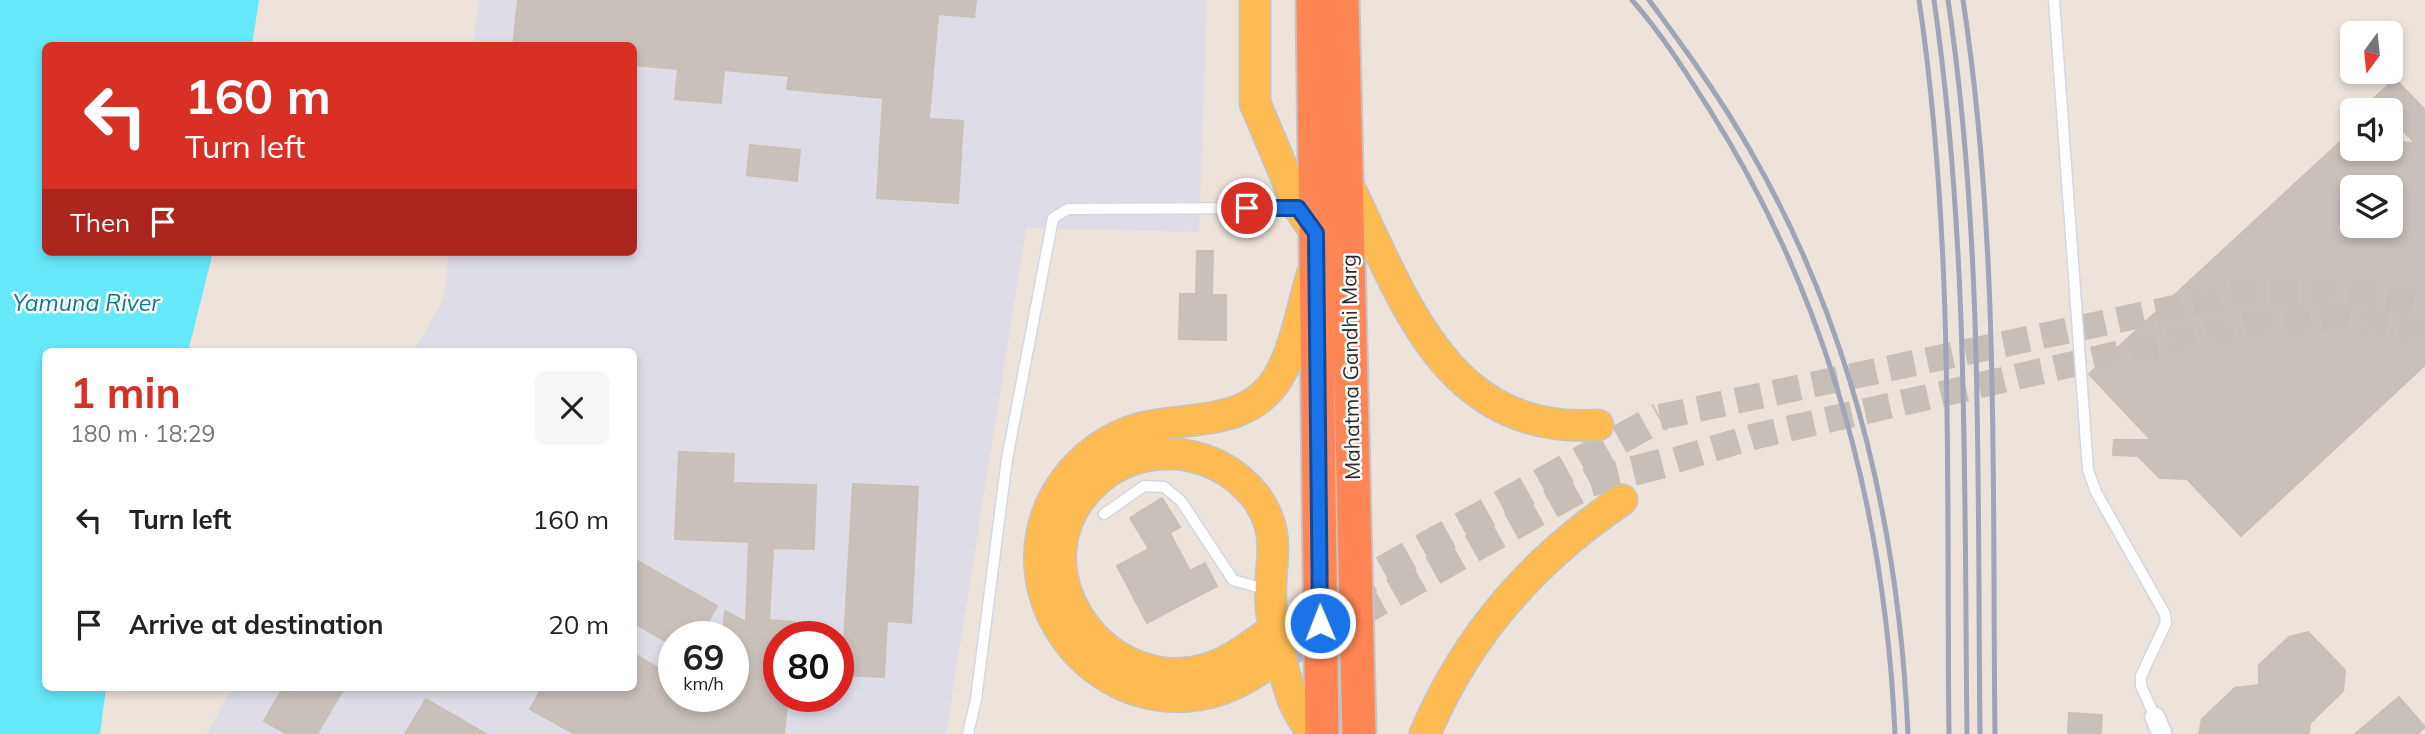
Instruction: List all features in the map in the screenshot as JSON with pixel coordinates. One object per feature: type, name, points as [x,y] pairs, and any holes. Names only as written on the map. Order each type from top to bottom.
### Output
[{"type":"highway","name":"Mahatma Gandhi Marg","points":[[1313,0],[1310,234],[1322,734]]},
{"type":"highway","name":"Mahatma Gandhi Marg","points":[[1342,0],[1359,734]]},
{"type":"main road","points":[[1255,0],[1255,103],[1310,234],[1285,363],[1271,387],[1240,411],[1215,418],[1140,428],[1106,443],[1090,454],[1070,475],[1054,498],[1047,514],[1040,550],[1046,603],[1062,636],[1087,664],[1119,685],[1155,695],[1208,694],[1241,681],[1271,648],[1192,672],[1159,672],[1128,662],[1099,643],[1077,617],[1064,586],[1061,552],[1063,536],[1083,495],[1118,466],[1162,454],[1192,456],[1235,476],[1264,511],[1275,540],[1271,605],[1293,699],[1313,734]]},
{"type":"main road","points":[[1346,180],[1428,342],[1452,373],[1482,397],[1518,416],[1558,425],[1598,425]]},
{"type":"main road","points":[[1425,734],[1467,651],[1511,593],[1563,543],[1622,500]]},
{"type":"lane","points":[[2054,0],[2088,470],[2096,492],[2165,614],[2166,622],[2141,676],[2141,686],[2158,725]]},
{"type":"lane","points":[[968,734],[976,699],[1007,459],[1053,218],[1068,209],[1310,234]]},
{"type":"lane","points":[[1104,514],[1144,486],[1164,487],[1181,501],[1233,580],[1272,591]]},
{"type":"shaded area","points":[[479,0],[1207,0],[1199,232],[1026,228],[946,734],[207,734],[230,691],[637,691],[637,348],[416,348],[444,297],[449,256],[637,256],[637,42],[473,42]]},
{"type":"water","name":"Yamuna River","points":[[0,0],[259,0],[252,42],[42,42],[42,256],[212,256],[189,348],[42,348],[42,691],[106,691],[100,734],[0,734]]},
{"type":"building","points":[[518,0],[976,0],[974,17],[938,14],[929,119],[963,121],[958,203],[877,198],[883,98],[787,89],[789,76],[724,70],[721,103],[675,99],[678,69],[637,65],[637,42],[513,42]]},
{"type":"building","points":[[2390,84],[2400,84],[2425,110],[2425,365],[2241,536],[2187,479],[2160,478],[2138,456],[2113,455],[2114,440],[2151,440],[2089,374],[2340,142],[2340,161],[2403,161],[2403,142],[2415,143],[2403,131],[2403,98],[2374,98]]},
{"type":"building","points":[[750,145],[800,150],[797,181],[747,175]]},
{"type":"building","points":[[1197,251],[1213,251],[1212,295],[1226,295],[1226,340],[1179,339],[1180,294],[1196,294]]},
{"type":"building","points":[[679,452],[734,454],[733,483],[816,485],[814,549],[773,548],[769,620],[782,621],[763,621],[763,712],[786,712],[784,734],[575,734],[530,709],[540,691],[637,691],[637,656],[658,668],[658,712],[749,712],[749,621],[746,621],[749,542],[675,539]]},
{"type":"building","points":[[853,484],[918,487],[911,623],[887,621],[884,677],[854,676],[854,621],[845,621]]},
{"type":"building","points":[[1162,498],[1180,527],[1170,533],[1190,571],[1205,563],[1217,586],[1147,623],[1117,566],[1149,549],[1130,518]]},
{"type":"building","points":[[637,561],[717,606],[709,621],[658,621],[658,637],[637,625]]},
{"type":"building","points":[[725,611],[744,621],[724,621]]},
{"type":"building","points":[[2308,632],[2345,670],[2343,691],[2310,723],[2309,734],[2199,734],[2202,719],[2235,688],[2259,685],[2259,665],[2289,637]]},
{"type":"building","points":[[281,691],[342,691],[317,734],[287,734],[264,721]]},
{"type":"building","points":[[2399,697],[2425,727],[2417,734],[2355,734]]},
{"type":"building","points":[[426,699],[486,734],[405,734]]},
{"type":"building","points":[[2069,713],[2102,715],[2101,734],[2068,734]]},
{"type":"tunnel","points":[[1660,417],[2245,293],[2348,290],[2425,304]]},
{"type":"tunnel","points":[[1676,460],[1752,437],[2249,324],[2345,317],[2425,333]]},
{"type":"tunnel","points":[[1265,636],[1660,417]]},
{"type":"tunnel","points":[[1276,659],[1590,482],[1676,460]]},
{"type":"railway","points":[[1632,0],[1654,26],[1683,69],[1752,184],[1788,257],[1818,333],[1864,490],[1879,570],[1895,734]]},
{"type":"railway","points":[[1649,0],[1714,92],[1750,150],[1786,218],[1817,288],[1843,359],[1864,432],[1881,507],[1894,582],[1908,734]]},
{"type":"railway","points":[[1919,0],[1931,91],[1944,274],[1949,734]]},
{"type":"railway","points":[[1934,0],[1954,183],[1959,274],[1967,734]]},
{"type":"railway","points":[[1948,0],[1960,91],[1973,274],[1978,458],[1980,734]]},
{"type":"railway","points":[[1963,0],[1975,91],[1989,274],[1995,734]]},
{"type":"route","points":[[1247,208],[1298,208],[1316,233],[1320,623]]}]
